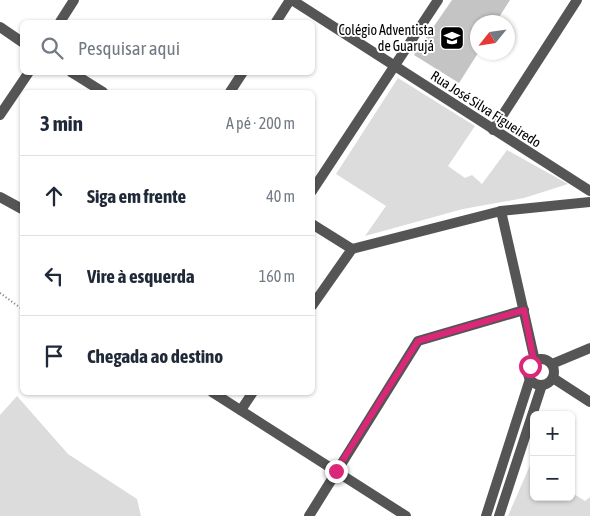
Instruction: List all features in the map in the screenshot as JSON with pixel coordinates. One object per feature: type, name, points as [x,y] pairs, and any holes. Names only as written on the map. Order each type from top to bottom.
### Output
[{"type":"street","points":[[61,20],[74,0]]},
{"type":"street","points":[[277,20],[291,0]]},
{"type":"street","name":"Rua José Silva Figueiredo","points":[[291,0],[394,64],[492,130],[590,191]]},
{"type":"street","points":[[315,186],[438,0]]},
{"type":"street","points":[[492,130],[577,0]]},
{"type":"street","points":[[0,27],[20,41]]},
{"type":"street","points":[[0,115],[27,75]]},
{"type":"street","points":[[76,75],[100,90]]},
{"type":"street","points":[[231,90],[241,75]]},
{"type":"street","points":[[0,198],[20,208]]},
{"type":"street","points":[[315,302],[352,249],[500,211],[590,202]]},
{"type":"street","points":[[486,516],[530,379],[528,372],[534,361],[524,310],[500,211]]},
{"type":"street","points":[[315,226],[352,249]]},
{"type":"street","points":[[308,516],[418,341],[524,310]]},
{"type":"street","points":[[552,364],[590,348]]},
{"type":"street","points":[[499,516],[542,385],[553,378],[552,364],[547,360],[534,361]]},
{"type":"street","points":[[553,378],[590,402]]},
{"type":"street","points":[[530,379],[542,385]]},
{"type":"street","points":[[217,395],[406,516]]},
{"type":"street","points":[[242,410],[252,395]]},
{"type":"path","points":[[0,293],[20,308]]},
{"type":"shaded area","points":[[398,78],[475,126],[448,166],[465,178],[472,175],[482,184],[507,150],[568,184],[524,198],[463,209],[365,236],[386,206],[336,174]]},
{"type":"shaded area","points":[[17,396],[68,454],[137,499],[141,516],[0,516],[0,415]]},
{"type":"shaded area","points":[[530,465],[530,501],[575,501],[575,495],[585,501],[590,497],[590,516],[508,516]]},
{"type":"building","name":"Colégio Adventista de Guarujá","points":[[452,0],[510,0],[500,15],[470,15],[470,60],[474,60],[459,83],[414,55]]},
{"type":"place","name":"Colégio Adventista de Guarujá","points":[[452,38]]},
{"type":"route","points":[[336,471],[418,341],[524,310],[534,361],[530,366]]}]
